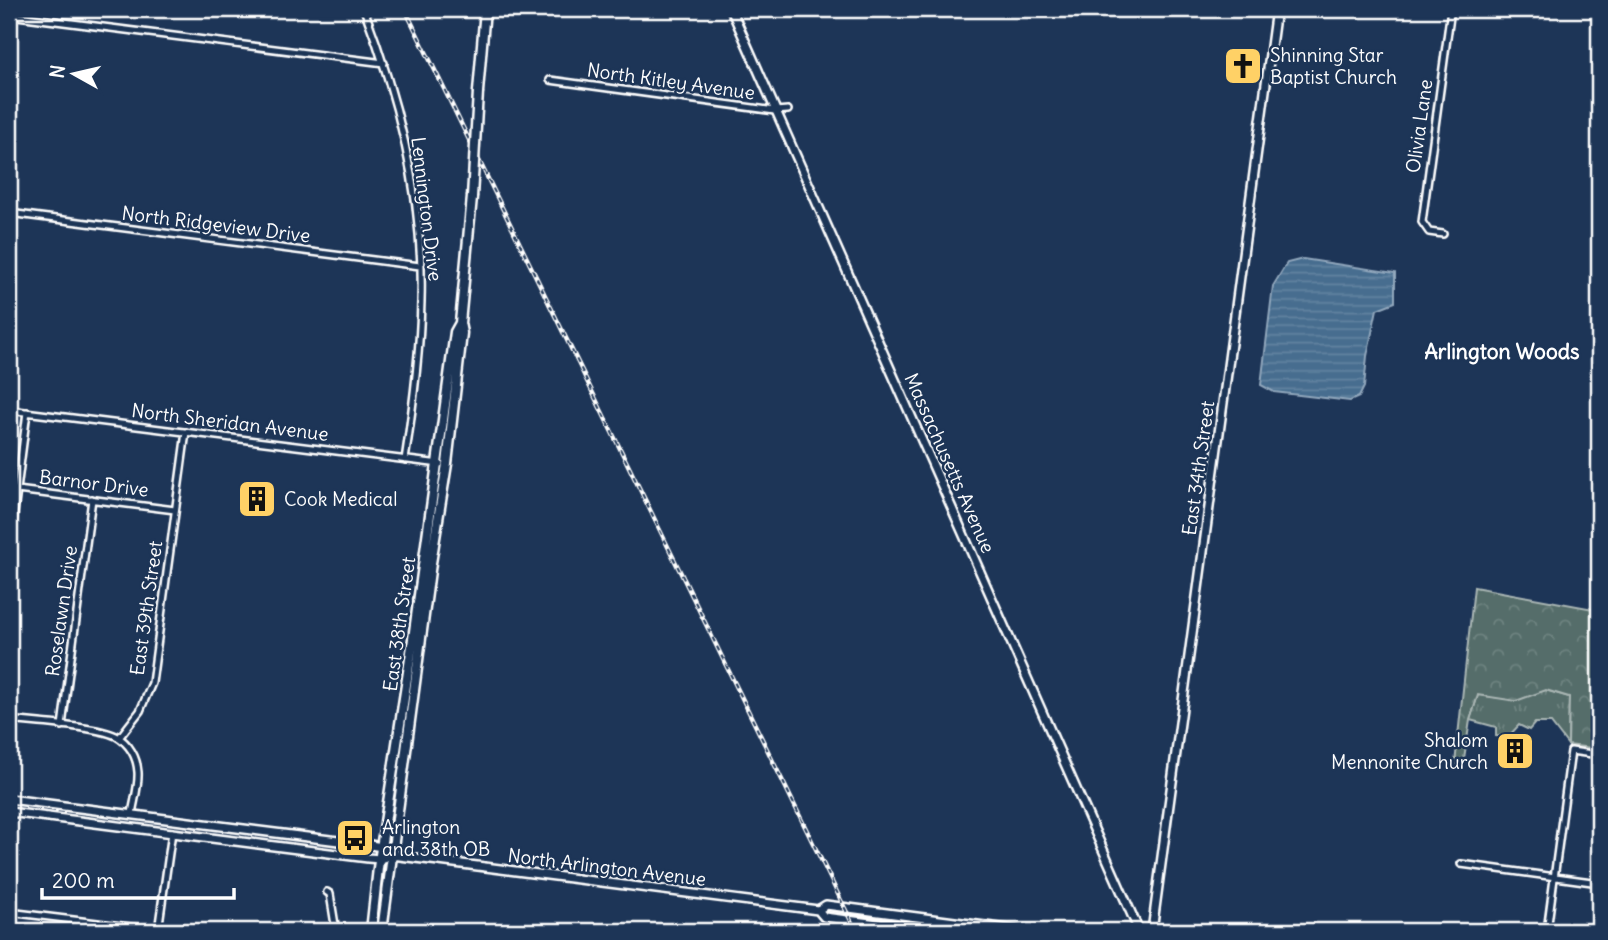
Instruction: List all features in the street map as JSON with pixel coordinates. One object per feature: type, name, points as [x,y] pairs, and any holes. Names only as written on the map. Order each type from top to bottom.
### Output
[{"type":"main road","name":"East 38th Street","points":[[371,931],[462,333],[460,323],[485,9]]},
{"type":"main road","name":"Massachusetts Avenue","points":[[731,9],[1139,931]]},
{"type":"main road","name":"East 34th Street","points":[[1152,931],[1276,9]]},
{"type":"main road","name":"East 38th Street","points":[[382,931],[442,464]]},
{"type":"main road","points":[[9,799],[382,847],[392,855]]},
{"type":"main road","name":"North Arlington Avenue","points":[[9,812],[380,859],[392,855],[818,910],[826,905],[1023,931]]},
{"type":"main road","name":"North Arlington Avenue","points":[[818,910],[824,917],[931,931]]},
{"type":"street","name":"Lennington Drive","points":[[364,9],[384,63],[408,164],[420,266],[419,347],[405,460]]},
{"type":"street","name":"Olivia Lane","points":[[1443,234],[1429,232],[1422,222],[1451,9]]},
{"type":"street","points":[[9,15],[384,63]]},
{"type":"street","name":"North Kitley Avenue","points":[[550,80],[775,111],[788,110]]},
{"type":"street","name":"North Ridgeview Drive","points":[[9,214],[420,266]]},
{"type":"street","name":"North Sheridan Avenue","points":[[9,410],[442,464]]},
{"type":"street","points":[[9,552],[27,412]]},
{"type":"street","name":"East 39th Street","points":[[119,738],[139,711],[152,683],[186,432]]},
{"type":"street","name":"Barnor Drive","points":[[9,489],[175,510]]},
{"type":"street","name":"Roselawn Drive","points":[[62,726],[92,499]]},
{"type":"street","points":[[9,720],[102,732],[119,738],[133,754],[138,772],[132,814]]},
{"type":"street","points":[[1547,931],[1571,751],[1599,755]]},
{"type":"street","points":[[9,912],[159,931],[172,832]]},
{"type":"street","points":[[1461,864],[1599,883]]},
{"type":"street","points":[[327,892],[330,894],[336,931]]},
{"type":"green space","points":[[1474,587],[1599,610],[1599,749],[1568,745],[1569,697],[1546,690],[1516,701],[1478,695],[1470,720],[1463,766],[1455,764]]},
{"type":"green space","points":[[1545,690],[1569,697],[1568,745],[1551,723],[1535,723],[1529,730],[1519,725],[1508,737],[1496,736],[1496,727],[1470,720],[1478,695],[1516,700]]},
{"type":"water","points":[[1303,259],[1395,273],[1395,302],[1377,309],[1367,356],[1364,387],[1359,397],[1350,401],[1274,392],[1261,385],[1273,286],[1287,263]]},
{"type":"railway","points":[[405,9],[856,931]]},
{"type":"place","name":"Shinning Star Baptist Church","points":[[1243,66]]},
{"type":"place","name":"Cook Medical","points":[[257,499]]},
{"type":"place","name":"Shalom Mennonite Church","points":[[1515,751]]},
{"type":"place","name":"Arlington and 38th OB","points":[[355,838]]},
{"type":"district","name":"Arlington Woods","points":[[1502,352]]}]
